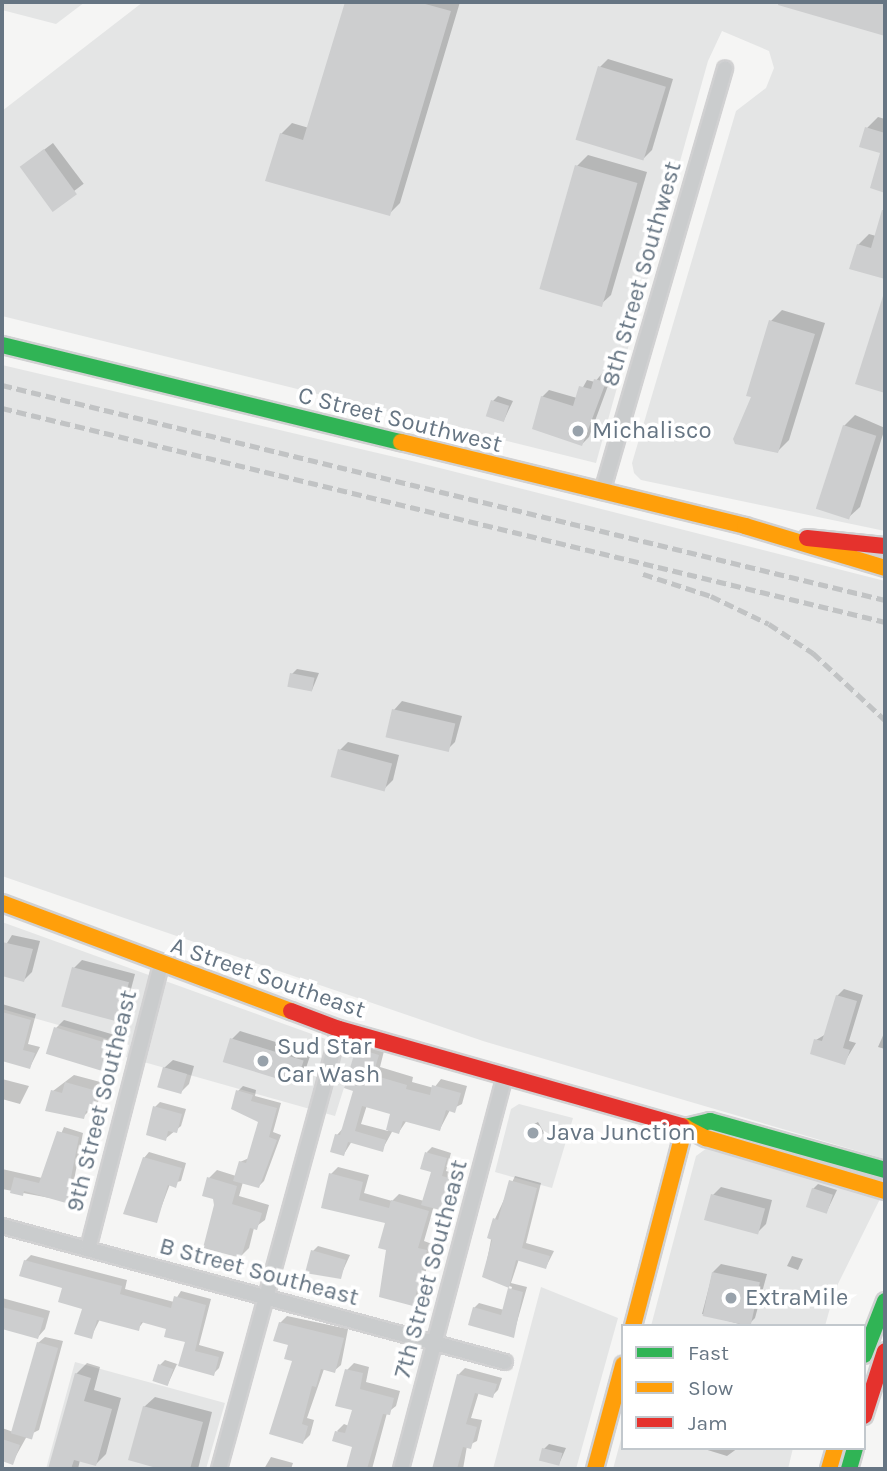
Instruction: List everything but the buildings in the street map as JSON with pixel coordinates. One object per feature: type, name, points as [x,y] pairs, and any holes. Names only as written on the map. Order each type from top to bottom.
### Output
[{"type":"main road","name":"C Street Southwest","points":[[2,345],[788,538],[885,568]]},
{"type":"main road","name":"C Street Southwest","points":[[788,538],[885,546]]},
{"type":"main road","name":"A Street Southeast","points":[[2,903],[160,965],[339,1029],[504,1079],[685,1127],[706,1138],[885,1191]]},
{"type":"main road","name":"A Street Southeast","points":[[685,1127],[710,1121],[885,1170]]},
{"type":"main road","points":[[634,1324],[685,1127]]},
{"type":"main road","points":[[866,1350],[885,1301]]},
{"type":"main road","points":[[866,1410],[885,1351]]},
{"type":"main road","points":[[595,1469],[621,1372]]},
{"type":"main road","points":[[829,1469],[834,1450]]},
{"type":"main road","points":[[849,1469],[854,1450]]},
{"type":"street","name":"8th Street Southwest","points":[[602,492],[725,69]]},
{"type":"street","name":"9th Street Southeast","points":[[88,1249],[160,965]]},
{"type":"street","points":[[219,1469],[339,1029]]},
{"type":"street","name":"7th Street Southeast","points":[[401,1469],[504,1079]]},
{"type":"street","name":"B Street Southeast","points":[[2,1226],[505,1362]]},
{"type":"shaded area","points":[[2,2],[85,2],[56,24],[2,10]]},
{"type":"shaded area","points":[[143,2],[885,2],[885,531],[641,480],[634,473],[632,463],[736,111],[766,88],[774,68],[769,51],[722,31],[708,61],[596,463],[2,316],[2,111]]},
{"type":"shaded area","points":[[2,365],[416,462],[885,581],[885,1159],[483,1041],[2,876]]},
{"type":"shaded area","points":[[2,922],[356,1050],[335,1116],[126,1057],[129,1045],[2,1009]]},
{"type":"shaded area","points":[[519,1104],[573,1118],[552,1188],[495,1172],[511,1109]]},
{"type":"shaded area","points":[[707,1148],[881,1197],[835,1290],[826,1324],[652,1324],[696,1156]]},
{"type":"shaded area","points":[[541,1287],[618,1318],[576,1469],[493,1469]]},
{"type":"shaded area","points":[[75,1362],[225,1403],[206,1469],[46,1469]]},
{"type":"shaded area","points":[[621,1439],[621,1450],[793,1450],[788,1469],[613,1469]]},
{"type":"railway","points":[[2,385],[885,600]]},
{"type":"railway","points":[[2,408],[885,622]]},
{"type":"railway","points":[[643,574],[711,596],[769,624],[813,653],[885,720]]},
{"type":"traffic: fast","points":[[2,345],[401,442]]},
{"type":"traffic: fast","points":[[685,1127],[710,1121],[885,1170]]},
{"type":"traffic: fast","points":[[866,1350],[885,1301]]},
{"type":"traffic: fast","points":[[849,1469],[854,1450]]},
{"type":"traffic: slow","points":[[401,442],[745,526],[885,568]]},
{"type":"traffic: slow","points":[[2,903],[291,1011]]},
{"type":"traffic: slow","points":[[682,1126],[706,1138],[885,1191]]},
{"type":"traffic: slow","points":[[634,1324],[685,1127]]},
{"type":"traffic: slow","points":[[595,1469],[621,1372]]},
{"type":"traffic: slow","points":[[829,1469],[834,1450]]},
{"type":"traffic: jam","points":[[807,538],[885,546]]},
{"type":"traffic: jam","points":[[291,1011],[339,1029],[682,1126]]},
{"type":"traffic: jam","points":[[866,1410],[885,1351]]},
{"type":"place","name":"Michalisco","points":[[578,431]]},
{"type":"place","name":"Sud Star Car Wash","points":[[263,1061]]},
{"type":"place","name":"Java Junction","points":[[533,1133]]},
{"type":"place","name":"ExtraMile","points":[[731,1298]]}]
